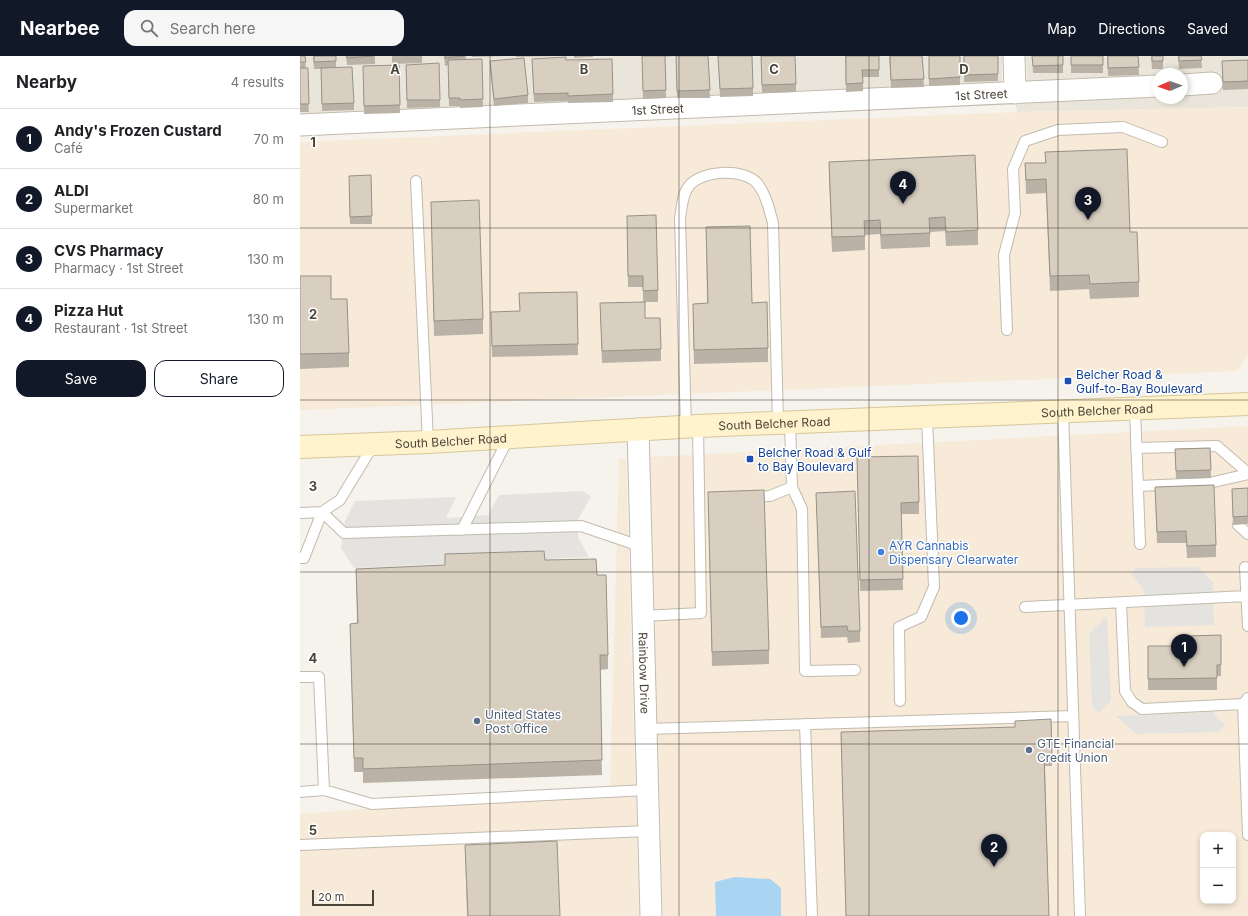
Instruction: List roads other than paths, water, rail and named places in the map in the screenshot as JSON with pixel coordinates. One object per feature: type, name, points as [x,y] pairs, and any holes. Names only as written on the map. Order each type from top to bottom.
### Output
[{"type":"main road","name":"South Belcher Road","points":[[300,447],[428,442],[692,426],[1248,404]]},
{"type":"street","points":[[1014,56],[1015,93]]},
{"type":"street","points":[[1188,85],[1212,83]]},
{"type":"street","name":"1st Street","points":[[300,125],[1152,86]]},
{"type":"street","name":"Rainbow Drive","points":[[638,429],[651,916]]},
{"type":"lane","points":[[1007,330],[1004,255],[1015,213],[1013,168],[1025,141],[1058,130],[1124,127],[1162,142]]},
{"type":"lane","points":[[642,616],[701,613],[703,499],[692,426],[680,218],[683,198],[689,186],[702,176],[725,172],[742,175],[756,183],[768,202],[773,223],[778,366],[792,487],[802,509],[805,672],[855,670]]},
{"type":"lane","points":[[416,181],[428,442]]},
{"type":"lane","points":[[1135,408],[1140,544]]},
{"type":"lane","points":[[1063,411],[1068,606],[1080,916]]},
{"type":"lane","points":[[900,701],[899,626],[921,617],[934,587],[927,417]]},
{"type":"lane","points":[[462,530],[510,436]]},
{"type":"lane","points":[[300,513],[322,512],[340,500],[374,444]]},
{"type":"lane","points":[[1136,448],[1218,446],[1248,474]]},
{"type":"lane","points":[[1138,486],[1209,483],[1248,474]]},
{"type":"lane","points":[[738,498],[770,496],[792,487]]},
{"type":"lane","points":[[322,512],[344,533],[581,526],[640,546]]},
{"type":"lane","points":[[300,558],[304,558],[322,512]]},
{"type":"lane","points":[[1238,525],[1248,534]]},
{"type":"lane","points":[[1245,567],[1248,626]]},
{"type":"lane","points":[[1025,607],[1247,596]]},
{"type":"lane","points":[[1122,603],[1125,691],[1132,702],[1142,709],[1245,701],[1248,835]]},
{"type":"lane","points":[[300,677],[319,677],[324,790]]},
{"type":"lane","points":[[646,729],[1073,716]]},
{"type":"lane","points":[[805,724],[812,916]]},
{"type":"lane","points":[[300,792],[324,790],[372,804],[647,790]]},
{"type":"lane","points":[[300,845],[648,831]]},
{"type":"water","points":[[735,877],[770,879],[781,888],[781,916],[716,916],[715,882]]},
{"type":"place","name":"Pizza Hut","points":[[903,204]]},
{"type":"place","name":"CVS Pharmacy","points":[[1088,220]]},
{"type":"place","name":"Belcher Road & Gulf-to-Bay Boulevard","points":[[1068,381]]},
{"type":"place","name":"Belcher Road & Gulf to Bay Boulevard","points":[[750,459]]},
{"type":"place","name":"AYR Cannabis Dispensary Clearwater","points":[[881,552]]},
{"type":"place","name":"Andy's Frozen Custard","points":[[1184,667]]},
{"type":"place","name":"United States Post Office","points":[[477,721]]},
{"type":"place","name":"GTE Financial Credit Union","points":[[1029,750]]},
{"type":"place","name":"ALDI","points":[[994,867]]}]
